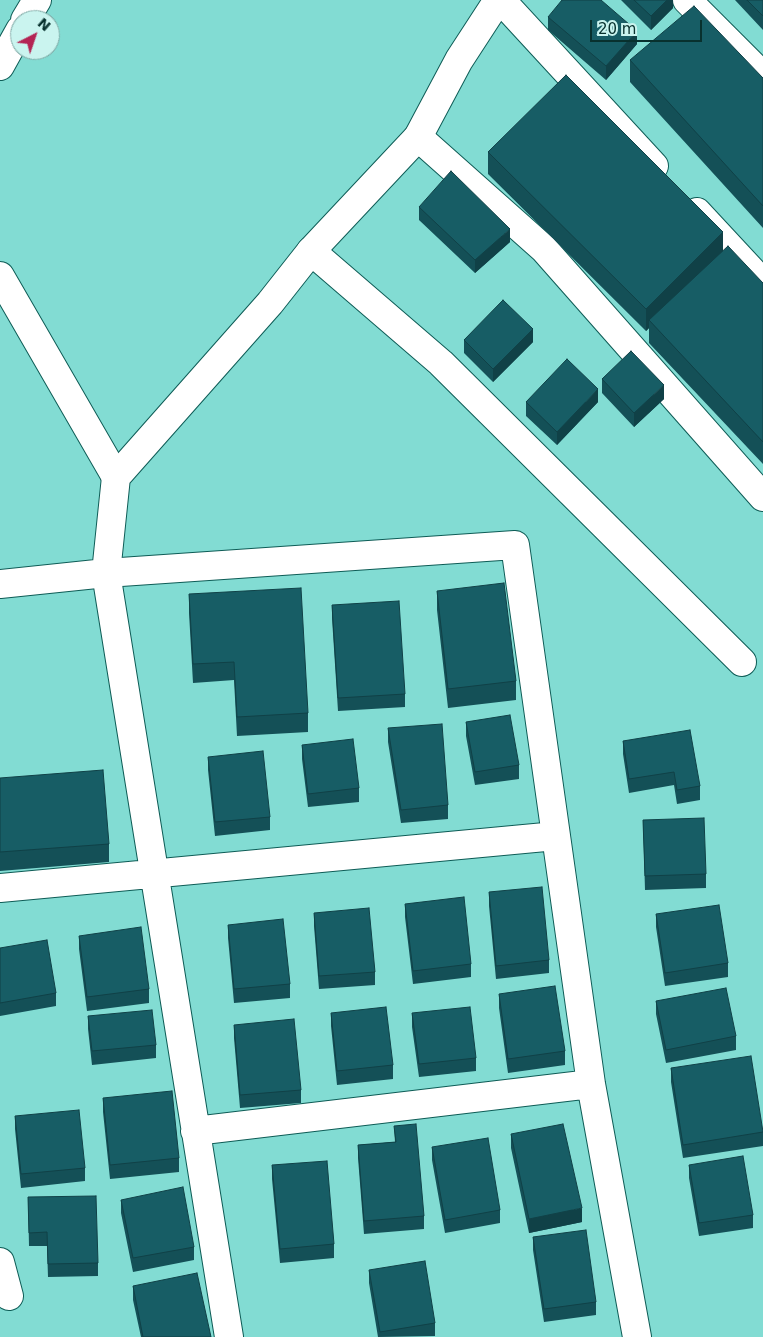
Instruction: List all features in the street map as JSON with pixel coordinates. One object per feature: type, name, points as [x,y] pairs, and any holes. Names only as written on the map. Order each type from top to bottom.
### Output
[{"type":"street","points":[[229,1337],[106,573],[116,477],[270,304],[311,251],[418,137],[460,60],[499,0],[763,283]]},
{"type":"street","points":[[687,0],[763,76]]},
{"type":"street","points":[[0,66],[10,48]]},
{"type":"street","points":[[418,137],[544,249],[763,497]]},
{"type":"street","points":[[311,251],[441,363],[742,662]]},
{"type":"street","points":[[0,276],[116,477]]},
{"type":"street","points":[[0,584],[106,573],[515,544],[591,1084],[637,1337]]},
{"type":"street","points":[[0,888],[556,836]]},
{"type":"street","points":[[195,1131],[591,1084]]},
{"type":"street","points":[[0,1262],[9,1296]]},
{"type":"building","points":[[562,0],[601,0],[637,31],[606,66],[548,17]]},
{"type":"building","points":[[634,0],[667,0],[651,16]]},
{"type":"building","points":[[747,0],[763,0],[763,16]]},
{"type":"building","points":[[694,6],[763,78],[763,206],[630,60]]},
{"type":"building","points":[[566,75],[723,232],[646,309],[488,152]]},
{"type":"building","points":[[451,171],[510,229],[475,260],[419,207]]},
{"type":"building","points":[[728,246],[763,283],[763,442],[649,320]]},
{"type":"building","points":[[503,300],[533,329],[493,369],[464,340]]},
{"type":"building","points":[[631,351],[664,385],[634,413],[602,379]]},
{"type":"building","points":[[567,359],[598,389],[557,432],[526,402]]},
{"type":"building","points":[[504,583],[516,681],[448,689],[437,591]]},
{"type":"building","points":[[301,588],[308,713],[237,717],[234,662],[193,664],[189,594]]},
{"type":"building","points":[[399,601],[405,694],[338,698],[332,605]]},
{"type":"building","points":[[510,715],[519,765],[475,772],[466,722]]},
{"type":"building","points":[[442,724],[448,805],[401,810],[388,728]]},
{"type":"building","points":[[690,730],[700,786],[677,790],[674,772],[629,779],[623,741]]},
{"type":"building","points":[[353,739],[359,788],[308,794],[302,745]]},
{"type":"building","points":[[263,751],[270,817],[215,822],[208,757]]},
{"type":"building","points":[[103,770],[109,844],[0,852],[0,778]]},
{"type":"building","points":[[704,818],[706,874],[645,876],[643,820]]},
{"type":"building","points":[[542,887],[549,960],[496,966],[489,892]]},
{"type":"building","points":[[464,897],[471,964],[413,971],[405,904]]},
{"type":"building","points":[[719,905],[728,963],[665,973],[656,914]]},
{"type":"building","points":[[369,908],[375,972],[319,976],[314,913]]},
{"type":"building","points":[[283,919],[290,984],[234,989],[228,925]]},
{"type":"building","points":[[141,927],[149,989],[87,997],[79,936]]},
{"type":"building","points":[[47,940],[56,993],[0,1003],[0,948]]},
{"type":"building","points":[[555,986],[565,1051],[508,1059],[499,994]]},
{"type":"building","points":[[726,988],[736,1036],[666,1050],[656,1001]]},
{"type":"building","points":[[386,1007],[393,1065],[337,1071],[331,1013]]},
{"type":"building","points":[[470,1007],[476,1058],[419,1064],[412,1013]]},
{"type":"building","points":[[152,1010],[156,1045],[92,1051],[88,1016]]},
{"type":"building","points":[[294,1019],[301,1090],[240,1095],[234,1025]]},
{"type":"building","points":[[751,1056],[763,1132],[683,1145],[671,1068]]},
{"type":"building","points":[[172,1091],[179,1158],[110,1165],[103,1098]]},
{"type":"building","points":[[79,1110],[85,1168],[21,1174],[15,1116]]},
{"type":"building","points":[[416,1124],[424,1216],[364,1221],[358,1145],[396,1142],[394,1126]]},
{"type":"building","points":[[563,1124],[582,1208],[529,1219],[511,1134]]},
{"type":"building","points":[[488,1138],[500,1210],[445,1220],[432,1147]]},
{"type":"building","points":[[743,1156],[753,1215],[699,1223],[689,1165]]},
{"type":"building","points":[[327,1161],[334,1244],[280,1249],[272,1165]]},
{"type":"building","points":[[183,1187],[194,1247],[133,1258],[121,1200]]},
{"type":"building","points":[[96,1196],[98,1263],[48,1264],[47,1232],[29,1233],[28,1197]]},
{"type":"building","points":[[586,1230],[596,1302],[544,1309],[533,1237]]},
{"type":"building","points":[[425,1261],[435,1323],[380,1332],[369,1270]]},
{"type":"building","points":[[197,1273],[211,1337],[143,1337],[133,1286]]}]
